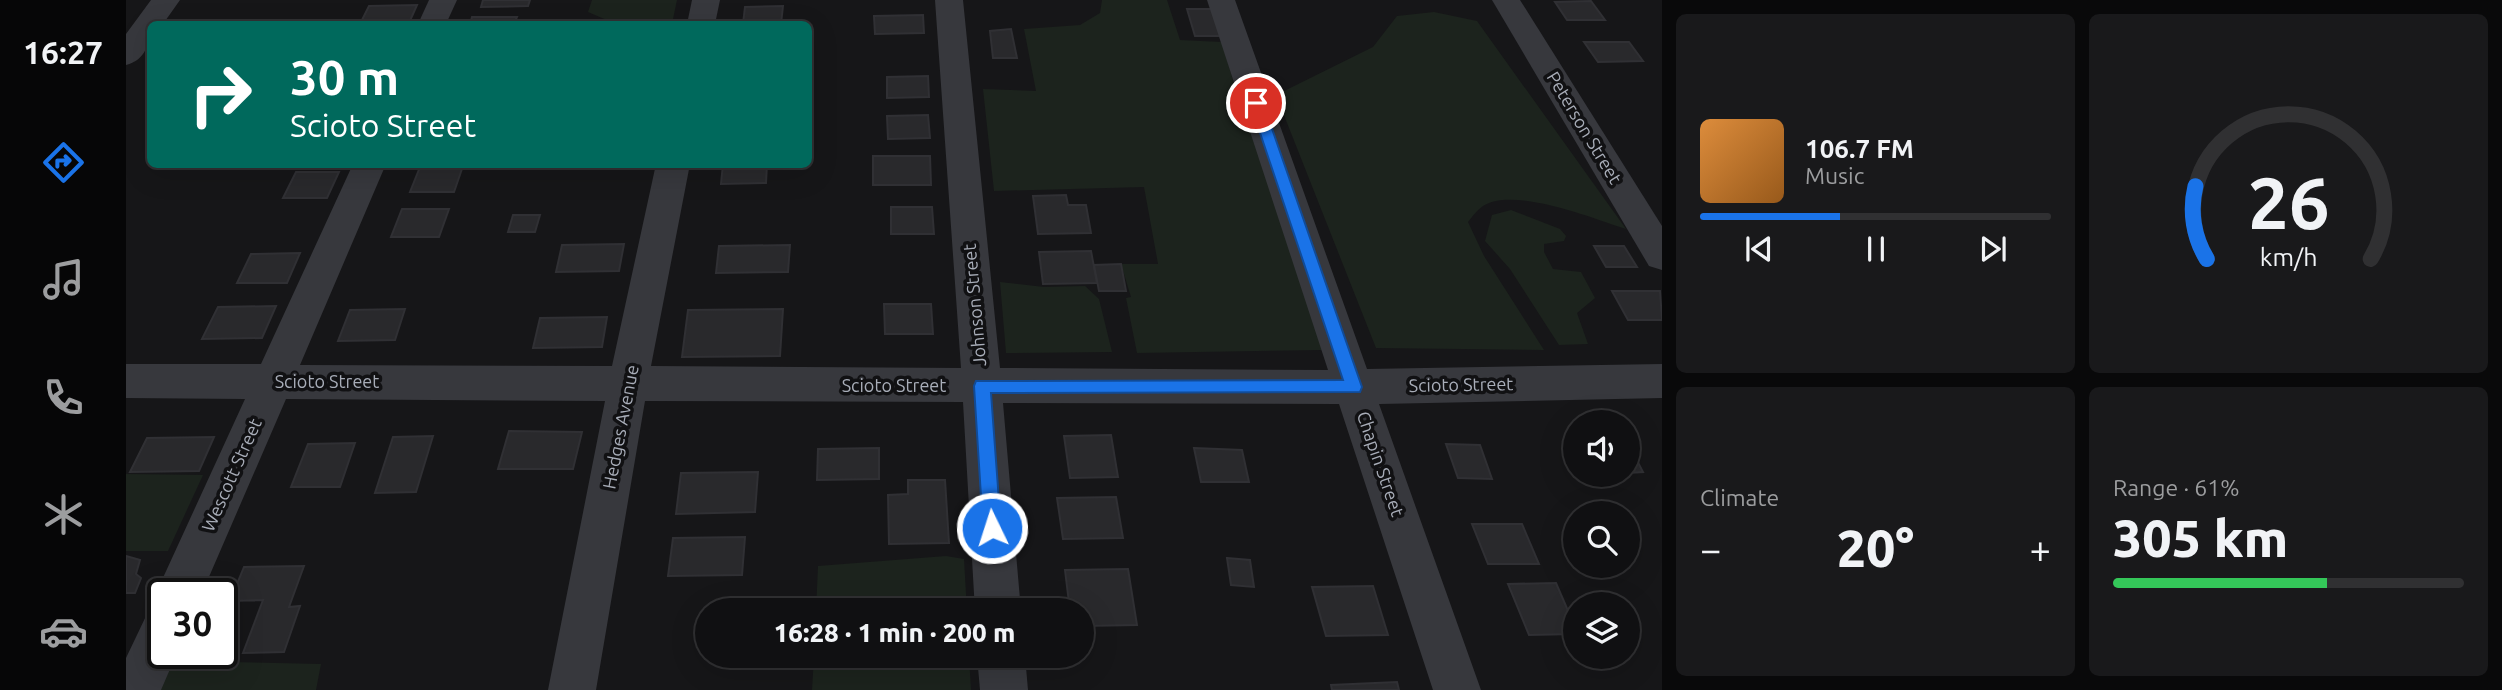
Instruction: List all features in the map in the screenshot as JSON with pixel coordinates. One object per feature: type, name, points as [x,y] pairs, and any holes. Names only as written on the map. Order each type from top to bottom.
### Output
[{"type":"street","points":[[151,21],[166,0]]},
{"type":"street","points":[[433,21],[443,0]]},
{"type":"street","points":[[702,21],[706,0]]},
{"type":"street","name":"Johnson Street","points":[[949,0],[997,598]]},
{"type":"street","name":"Chapin Street","points":[[1221,0],[1457,690]]},
{"type":"street","name":"Peterson Street","points":[[1506,0],[1662,256]]},
{"type":"street","points":[[126,55],[147,26]]},
{"type":"street","name":"Wescott Street","points":[[186,578],[368,168]]},
{"type":"street","name":"Hedges Avenue","points":[[572,690],[628,384],[672,168]]},
{"type":"street","name":"Scioto Street","points":[[126,381],[1354,387],[1662,381]]},
{"type":"street","points":[[136,690],[147,666]]},
{"type":"street","points":[[1002,668],[1004,690]]},
{"type":"shaded area","points":[[592,0],[677,0],[673,21],[609,21],[588,12]]},
{"type":"shaded area","points":[[1102,0],[1167,0],[1180,40],[1222,42],[1237,94],[1271,183],[1323,350],[1137,353],[1126,298],[1131,297],[1121,264],[1158,264],[1144,187],[994,191],[983,89],[1036,91],[1024,29],[1080,25],[1100,13]]},
{"type":"shaded area","points":[[1434,12],[1477,21],[1626,229],[1554,206],[1514,200],[1496,201],[1483,206],[1468,222],[1484,256],[1544,350],[1376,348],[1276,95],[1373,47],[1397,16]]},
{"type":"shaded area","points":[[1511,210],[1560,229],[1566,236],[1564,241],[1544,244],[1544,252],[1553,269],[1581,272],[1595,298],[1577,313],[1588,344],[1559,345],[1510,269],[1485,241],[1492,215]]},
{"type":"shaded area","points":[[1000,282],[1044,287],[1085,286],[1099,299],[1112,352],[1006,353]]},
{"type":"shaded area","points":[[126,474],[203,475],[168,551],[126,551]]},
{"type":"shaded area","points":[[946,556],[964,559],[966,598],[817,598],[818,566]]},
{"type":"shaded area","points":[[238,662],[321,664],[316,690],[159,690],[168,669],[238,669]]},
{"type":"shaded area","points":[[813,668],[970,668],[971,690],[812,690]]},
{"type":"building","points":[[483,0],[530,0],[528,6],[481,7]]},
{"type":"building","points":[[1591,1],[1605,20],[1567,20],[1555,2]]},
{"type":"building","points":[[417,5],[410,21],[362,21],[369,6]]},
{"type":"building","points":[[783,6],[781,21],[743,21],[745,7]]},
{"type":"building","points":[[1187,9],[1213,9],[1222,36],[1195,36]]},
{"type":"building","points":[[923,15],[924,33],[875,34],[874,16]]},
{"type":"building","points":[[472,17],[517,17],[515,21],[471,21]]},
{"type":"building","points":[[1011,29],[1017,58],[993,58],[990,31]]},
{"type":"building","points":[[1584,42],[1629,42],[1643,61],[1598,62]]},
{"type":"building","points":[[928,76],[929,97],[887,98],[887,77]]},
{"type":"building","points":[[928,115],[930,138],[888,139],[887,116]]},
{"type":"building","points":[[873,156],[930,156],[931,185],[873,185]]},
{"type":"building","points":[[420,168],[462,168],[454,192],[410,192]]},
{"type":"building","points":[[723,168],[767,168],[766,183],[721,184]]},
{"type":"building","points":[[296,172],[339,172],[327,198],[283,198]]},
{"type":"building","points":[[1066,195],[1068,205],[1086,205],[1091,233],[1038,234],[1033,196]]},
{"type":"building","points":[[891,207],[932,207],[934,234],[891,234]]},
{"type":"building","points":[[402,209],[449,209],[439,237],[391,237]]},
{"type":"building","points":[[513,215],[540,215],[535,232],[508,232]]},
{"type":"building","points":[[624,244],[619,271],[556,272],[562,245]]},
{"type":"building","points":[[790,245],[788,272],[716,273],[719,246]]},
{"type":"building","points":[[1594,246],[1624,246],[1637,267],[1606,267]]},
{"type":"building","points":[[1091,251],[1097,283],[1043,284],[1039,252]]},
{"type":"building","points":[[300,253],[287,283],[237,283],[251,254]]},
{"type":"building","points":[[1121,264],[1126,291],[1099,291],[1094,265]]},
{"type":"building","points":[[1612,291],[1660,291],[1662,320],[1628,320]]},
{"type":"building","points":[[884,304],[931,304],[933,334],[885,334]]},
{"type":"building","points":[[276,306],[262,338],[202,339],[218,307]]},
{"type":"building","points":[[405,309],[395,340],[338,341],[350,310]]},
{"type":"building","points":[[783,309],[780,356],[682,357],[688,310]]},
{"type":"building","points":[[607,317],[602,347],[533,348],[540,318]]},
{"type":"building","points":[[509,431],[582,432],[573,469],[498,469]]},
{"type":"building","points":[[1111,435],[1118,477],[1070,478],[1064,436]]},
{"type":"building","points":[[433,436],[416,492],[375,493],[393,437]]},
{"type":"building","points":[[214,437],[199,471],[130,472],[147,438]]},
{"type":"building","points":[[355,443],[340,487],[291,487],[308,444]]},
{"type":"building","points":[[1446,444],[1480,445],[1492,479],[1458,478]]},
{"type":"building","points":[[879,448],[879,479],[817,480],[818,449]]},
{"type":"building","points":[[1194,448],[1242,450],[1249,482],[1201,482]]},
{"type":"building","points":[[758,472],[755,512],[676,514],[681,473]]},
{"type":"building","points":[[908,480],[945,480],[949,543],[889,544],[888,495],[908,494]]},
{"type":"building","points":[[1116,497],[1123,538],[1063,539],[1057,498]]},
{"type":"building","points":[[1472,524],[1522,524],[1539,564],[1488,564]]},
{"type":"building","points":[[745,537],[742,575],[668,576],[673,538]]},
{"type":"building","points":[[126,556],[140,560],[136,574],[141,578],[135,593],[126,593]]},
{"type":"building","points":[[1227,558],[1250,560],[1254,587],[1231,585]]},
{"type":"building","points":[[304,566],[289,607],[300,606],[284,652],[243,653],[263,600],[238,601],[238,582],[244,567]]},
{"type":"building","points":[[1128,569],[1137,625],[1094,626],[1094,598],[1068,598],[1065,570]]},
{"type":"building","points":[[1556,583],[1563,599],[1563,634],[1529,635],[1508,584]]},
{"type":"building","points":[[1373,586],[1388,635],[1326,636],[1312,587]]},
{"type":"building","points":[[1397,682],[1399,690],[1332,690],[1331,685]]},
{"type":"route","points":[[992,528],[982,386],[1354,387],[1256,103]]}]
